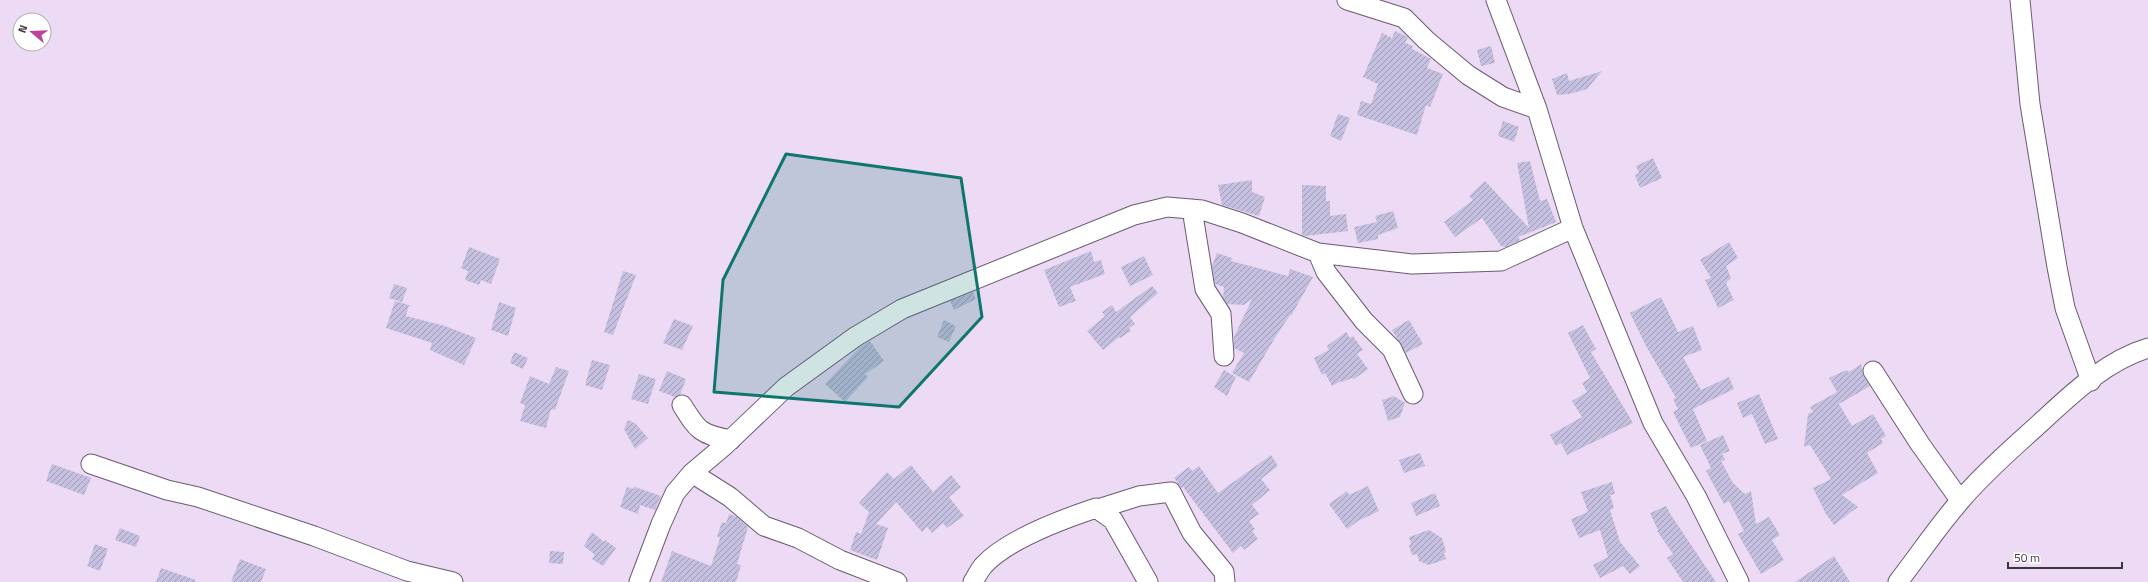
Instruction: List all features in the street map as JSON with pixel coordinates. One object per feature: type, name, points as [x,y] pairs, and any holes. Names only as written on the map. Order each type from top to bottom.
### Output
[{"type":"street","points":[[1347,0],[1404,18],[1426,40],[1468,75],[1503,97],[1537,109]]},
{"type":"street","points":[[1496,0],[1537,109],[1573,228],[1653,423],[1696,496],[1739,582]]},
{"type":"street","points":[[2020,0],[2030,104],[2057,267],[2065,308],[2091,381]]},
{"type":"street","points":[[639,582],[661,524],[676,493],[692,474],[731,440],[786,386],[855,337],[902,309],[1134,215],[1167,207],[1202,210],[1242,223],[1318,253],[1412,264],[1501,261],[1573,228]]},
{"type":"street","points":[[1192,209],[1205,289],[1221,314],[1224,356]]},
{"type":"street","points":[[1318,253],[1326,272],[1364,320],[1392,349],[1413,394]]},
{"type":"street","points":[[1898,582],[1960,500],[1992,467],[2075,392],[2112,365],[2133,353],[2148,348]]},
{"type":"street","points":[[1873,371],[1920,444],[1960,500]]},
{"type":"street","points":[[682,405],[695,427],[711,436],[731,440]]},
{"type":"street","points":[[91,464],[167,490],[198,497],[314,536],[430,580],[453,582]]},
{"type":"street","points":[[692,474],[730,497],[764,526],[798,538],[840,560],[897,582]]},
{"type":"street","points":[[973,582],[983,566],[1010,545],[1070,517],[1138,496],[1172,492],[1192,532],[1224,572],[1225,582]]},
{"type":"street","points":[[1098,509],[1113,520],[1148,582]]},
{"type":"highlighted area","points":[[786,154],[961,178],[982,317],[899,407],[714,392],[723,280]]},
{"type":"building","points":[[1395,31],[1408,37],[1405,43],[1413,46],[1412,49],[1431,59],[1427,68],[1443,74],[1430,107],[1426,105],[1417,135],[1357,115],[1361,101],[1371,104],[1378,84],[1363,77],[1382,33],[1392,38]]},
{"type":"building","points":[[1491,46],[1495,63],[1481,66],[1477,50]]},
{"type":"building","points":[[1602,71],[1587,89],[1569,94],[1557,95],[1552,79],[1567,73],[1569,81]]},
{"type":"building","points":[[1338,114],[1350,118],[1341,141],[1330,136]]},
{"type":"building","points":[[1503,121],[1519,127],[1514,142],[1498,136]]},
{"type":"building","points":[[1653,158],[1662,178],[1640,188],[1635,175],[1639,173],[1636,166]]},
{"type":"building","points":[[1530,161],[1540,201],[1547,199],[1556,222],[1518,237],[1520,240],[1506,247],[1501,246],[1482,218],[1455,237],[1444,222],[1473,200],[1469,196],[1485,181],[1529,228],[1517,163]]},
{"type":"building","points":[[1252,180],[1252,192],[1265,197],[1259,216],[1222,205],[1218,185]]},
{"type":"building","points":[[1302,185],[1326,186],[1326,201],[1330,201],[1330,216],[1346,214],[1348,231],[1305,236],[1302,235]]},
{"type":"building","points":[[1393,211],[1398,228],[1378,235],[1378,239],[1358,243],[1354,227],[1377,222],[1375,216]]},
{"type":"building","points":[[1729,242],[1738,258],[1726,266],[1731,278],[1726,283],[1734,300],[1718,308],[1705,280],[1711,278],[1700,260]]},
{"type":"building","points":[[469,247],[500,259],[491,284],[481,280],[479,285],[465,280],[468,271],[461,268]]},
{"type":"building","points":[[1091,251],[1094,262],[1101,260],[1105,274],[1070,287],[1076,301],[1059,307],[1044,270]]},
{"type":"building","points":[[1217,253],[1232,258],[1231,261],[1288,276],[1290,269],[1313,277],[1291,316],[1290,315],[1273,341],[1249,382],[1232,373],[1244,353],[1234,348],[1234,337],[1252,299],[1244,305],[1227,304],[1223,297],[1224,287],[1215,284],[1212,266]]},
{"type":"building","points":[[1144,256],[1153,275],[1130,286],[1121,267]]},
{"type":"building","points":[[623,271],[636,275],[613,335],[604,332]]},
{"type":"building","points":[[394,284],[407,288],[402,302],[389,298]]},
{"type":"building","points":[[1152,286],[1158,293],[1130,317],[1135,324],[1129,328],[1131,331],[1120,338],[1119,337],[1103,350],[1087,331],[1105,316],[1102,312],[1112,305],[1116,312]]},
{"type":"building","points":[[973,292],[976,299],[954,310],[950,301]]},
{"type":"building","points":[[1661,297],[1678,332],[1693,326],[1702,350],[1683,357],[1701,390],[1729,377],[1734,389],[1693,409],[1707,441],[1691,448],[1673,412],[1678,409],[1673,399],[1676,398],[1646,346],[1630,313]]},
{"type":"building","points":[[395,301],[409,305],[406,316],[445,326],[476,338],[464,365],[430,350],[432,343],[386,328]]},
{"type":"building","points":[[499,302],[516,308],[508,336],[491,330]]},
{"type":"building","points":[[674,319],[693,326],[682,350],[663,343]]},
{"type":"building","points":[[944,320],[956,326],[949,342],[937,337]]},
{"type":"building","points":[[1409,320],[1423,344],[1406,353],[1392,330]]},
{"type":"building","points":[[1583,325],[1596,349],[1591,352],[1633,423],[1567,455],[1561,443],[1556,446],[1550,435],[1582,417],[1572,401],[1587,392],[1582,383],[1590,378],[1568,333]]},
{"type":"building","points":[[1346,332],[1350,338],[1353,336],[1363,350],[1357,354],[1368,369],[1354,379],[1352,378],[1342,382],[1341,381],[1332,386],[1325,373],[1322,375],[1314,358],[1329,350],[1327,346]]},
{"type":"building","points":[[870,341],[884,361],[865,374],[868,377],[845,402],[825,384],[860,347]]},
{"type":"building","points":[[514,352],[528,358],[523,369],[510,363]]},
{"type":"building","points":[[592,360],[610,365],[602,390],[585,385]]},
{"type":"building","points":[[1861,364],[1864,377],[1870,386],[1839,404],[1852,426],[1873,414],[1886,436],[1881,439],[1883,443],[1867,453],[1878,473],[1842,495],[1858,507],[1834,525],[1826,514],[1813,488],[1831,479],[1810,445],[1804,447],[1808,414],[1813,412],[1810,407],[1837,392],[1829,378],[1846,370],[1849,372]]},
{"type":"building","points":[[556,367],[569,371],[555,410],[551,409],[546,428],[520,421],[525,405],[520,403],[530,376],[549,384]]},
{"type":"building","points":[[1224,370],[1236,377],[1227,396],[1214,387]]},
{"type":"building","points":[[667,371],[686,379],[680,395],[675,397],[659,391]]},
{"type":"building","points":[[639,374],[656,379],[648,404],[631,399]]},
{"type":"building","points":[[1759,394],[1778,439],[1765,444],[1752,414],[1743,418],[1737,403]]},
{"type":"building","points":[[1394,396],[1405,403],[1400,417],[1388,421],[1382,400]]},
{"type":"building","points":[[628,420],[636,424],[648,438],[635,449],[624,429]]},
{"type":"building","points":[[1723,435],[1730,451],[1722,454],[1725,460],[1721,461],[1733,483],[1745,494],[1751,491],[1756,524],[1769,517],[1780,535],[1772,540],[1784,560],[1761,574],[1738,534],[1744,531],[1729,501],[1724,504],[1706,471],[1711,468],[1700,445]]},
{"type":"building","points":[[1420,453],[1425,466],[1404,473],[1399,460]]},
{"type":"building","points":[[1271,455],[1278,466],[1261,479],[1270,490],[1252,505],[1259,514],[1249,521],[1255,529],[1252,531],[1258,539],[1244,550],[1241,546],[1233,553],[1183,487],[1182,489],[1174,478],[1189,467],[1192,471],[1199,466],[1218,493]]},
{"type":"building","points":[[52,464],[91,478],[84,495],[46,481]]},
{"type":"building","points":[[911,465],[933,492],[951,475],[961,487],[949,497],[964,516],[947,528],[943,523],[932,533],[927,527],[922,532],[896,502],[876,524],[888,528],[877,560],[850,550],[856,532],[861,534],[869,512],[859,503],[887,472],[894,479]]},
{"type":"building","points":[[1612,482],[1615,494],[1610,495],[1614,508],[1610,510],[1620,542],[1640,566],[1630,574],[1623,566],[1600,578],[1593,565],[1608,557],[1600,530],[1579,538],[1571,519],[1588,512],[1581,492]]},
{"type":"building","points":[[1368,486],[1379,511],[1358,521],[1347,529],[1329,504],[1347,491],[1349,495]]},
{"type":"building","points":[[627,487],[633,489],[635,487],[661,496],[655,510],[640,505],[638,514],[620,507]]},
{"type":"building","points":[[1435,493],[1440,506],[1416,516],[1411,503]]},
{"type":"building","points":[[1666,506],[1716,582],[1683,582],[1667,558],[1673,554],[1657,531],[1658,530],[1650,513]]},
{"type":"building","points":[[729,514],[737,517],[748,527],[737,564],[741,565],[736,582],[661,582],[672,551],[711,566],[720,538],[717,536],[722,522],[726,523]]},
{"type":"building","points":[[120,528],[140,536],[136,547],[115,540]]},
{"type":"building","points":[[1429,530],[1442,538],[1446,552],[1444,553],[1446,559],[1429,565],[1419,561],[1417,554],[1412,555],[1409,546],[1411,544],[1409,537]]},
{"type":"building","points":[[592,532],[604,542],[605,540],[616,548],[603,566],[592,559],[595,555],[584,546]]},
{"type":"building","points":[[95,544],[108,549],[100,571],[87,566]]},
{"type":"building","points":[[550,551],[564,552],[563,564],[549,563]]},
{"type":"building","points":[[1834,556],[1850,582],[1795,582]]},
{"type":"building","points":[[240,559],[266,569],[261,582],[231,582]]},
{"type":"building","points":[[161,568],[196,580],[195,582],[156,582]]}]
